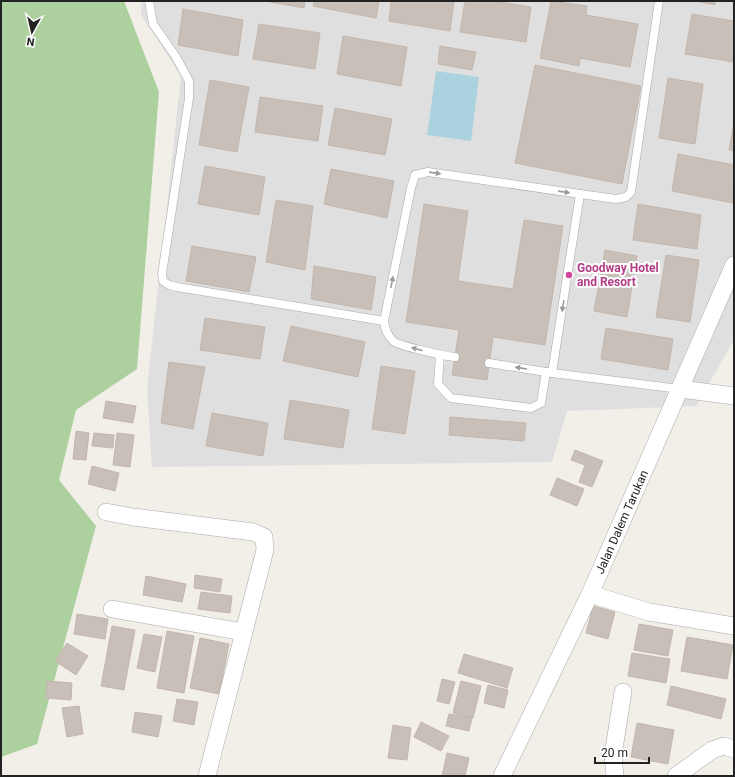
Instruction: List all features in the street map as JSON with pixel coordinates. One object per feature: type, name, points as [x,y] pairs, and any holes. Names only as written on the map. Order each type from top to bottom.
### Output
[{"type":"street","name":"Jalan Dalem Tarukan","points":[[502,776],[590,594],[681,390],[734,265]]},
{"type":"street","points":[[681,390],[734,396]]},
{"type":"street","points":[[106,512],[133,517],[253,532],[264,537],[265,550],[207,776]]},
{"type":"street","points":[[590,594],[649,612],[734,626]]},
{"type":"street","points":[[112,609],[243,632]]},
{"type":"street","points":[[615,776],[613,755],[623,692]]},
{"type":"street","points":[[676,776],[712,750],[724,746],[734,749]]},
{"type":"lane","points":[[149,1],[153,24],[176,57],[189,81],[189,98],[162,274],[163,281],[169,285],[177,287],[384,320]]},
{"type":"lane","points":[[455,357],[440,355],[394,342],[386,331],[384,320],[415,175],[428,172],[616,199],[626,197],[631,192],[659,1]]},
{"type":"lane","points":[[440,355],[438,384],[451,398],[531,408],[541,404],[549,373],[580,194]]},
{"type":"lane","points":[[489,363],[549,373],[681,390]]},
{"type":"shaded area","points":[[141,1],[734,1],[734,340],[696,406],[567,411],[552,462],[152,467],[147,389],[181,76],[141,15]]},
{"type":"green space","points":[[1,1],[124,1],[159,92],[137,369],[76,410],[59,480],[96,526],[37,744],[1,757]]},
{"type":"water","points":[[436,71],[479,77],[471,141],[427,135]]},
{"type":"building","points":[[265,1],[305,1],[304,8]]},
{"type":"building","points":[[314,1],[379,1],[376,18],[313,6]]},
{"type":"building","points":[[391,1],[454,1],[450,31],[389,21]]},
{"type":"building","points":[[465,1],[493,1],[531,7],[526,42],[460,32]]},
{"type":"building","points":[[551,1],[587,6],[586,15],[638,24],[630,67],[580,58],[579,66],[540,58]]},
{"type":"building","points":[[695,1],[715,1],[715,5]]},
{"type":"building","points":[[183,9],[243,20],[238,56],[178,45]]},
{"type":"building","points":[[692,14],[734,21],[734,62],[685,54]]},
{"type":"building","points":[[259,24],[320,33],[315,69],[253,59]]},
{"type":"building","points":[[343,36],[407,47],[401,86],[337,74]]},
{"type":"building","points":[[440,46],[476,52],[472,70],[438,64]]},
{"type":"building","points":[[535,65],[641,86],[622,184],[515,163]]},
{"type":"building","points":[[668,78],[703,84],[695,144],[659,138]]},
{"type":"building","points":[[210,80],[249,87],[237,152],[199,145]]},
{"type":"building","points":[[260,97],[323,106],[318,141],[255,132]]},
{"type":"building","points":[[335,108],[392,119],[385,155],[328,145]]},
{"type":"building","points":[[734,122],[734,151],[729,150]]},
{"type":"building","points":[[678,154],[734,165],[733,203],[672,191]]},
{"type":"building","points":[[205,166],[265,177],[259,215],[198,204]]},
{"type":"building","points":[[331,169],[394,181],[387,218],[324,204]]},
{"type":"building","points":[[276,200],[313,206],[305,270],[266,262]]},
{"type":"building","points":[[424,204],[468,211],[458,281],[513,289],[524,220],[563,226],[545,345],[493,337],[487,380],[452,375],[459,330],[406,322]]},
{"type":"building","points":[[638,204],[701,215],[697,249],[633,240]]},
{"type":"building","points":[[192,246],[256,257],[249,292],[186,281]]},
{"type":"building","points":[[605,250],[637,256],[627,317],[594,311]]},
{"type":"building","points":[[666,255],[699,260],[690,322],[656,317]]},
{"type":"building","points":[[314,266],[376,277],[371,310],[311,299]]},
{"type":"building","points":[[205,318],[265,327],[260,359],[200,350]]},
{"type":"building","points":[[291,326],[365,342],[358,377],[283,361]]},
{"type":"building","points":[[606,328],[673,339],[668,370],[601,359]]},
{"type":"building","points":[[169,362],[205,367],[193,429],[161,423]]},
{"type":"building","points":[[381,366],[415,371],[405,434],[372,429]]},
{"type":"building","points":[[290,400],[349,410],[343,448],[284,439]]},
{"type":"building","points":[[106,401],[136,406],[133,423],[103,418]]},
{"type":"building","points":[[212,413],[268,423],[263,456],[206,446]]},
{"type":"building","points":[[450,417],[526,423],[524,441],[449,435]]},
{"type":"building","points":[[76,431],[89,433],[86,460],[73,459]]},
{"type":"building","points":[[94,433],[114,435],[113,448],[92,446]]},
{"type":"building","points":[[117,433],[134,435],[130,467],[113,465]]},
{"type":"building","points":[[575,450],[603,461],[592,487],[579,482],[585,465],[571,460]]},
{"type":"building","points":[[92,466],[119,473],[115,491],[88,484]]},
{"type":"building","points":[[557,478],[584,489],[577,506],[550,495]]},
{"type":"building","points":[[195,575],[222,579],[220,592],[194,588]]},
{"type":"building","points":[[146,576],[186,584],[182,602],[143,595]]},
{"type":"building","points":[[201,592],[232,596],[230,613],[198,609]]},
{"type":"building","points":[[593,606],[615,612],[608,639],[586,633]]},
{"type":"building","points":[[77,614],[108,619],[105,639],[74,634]]},
{"type":"building","points":[[639,624],[673,630],[668,656],[634,650]]},
{"type":"building","points":[[112,626],[135,630],[124,690],[101,686]]},
{"type":"building","points":[[167,631],[194,636],[184,693],[157,688]]},
{"type":"building","points":[[144,634],[162,637],[155,672],[137,668]]},
{"type":"building","points":[[687,637],[733,645],[727,679],[681,671]]},
{"type":"building","points":[[200,638],[229,644],[219,694],[190,688]]},
{"type":"building","points":[[67,643],[88,656],[76,675],[55,661]]},
{"type":"building","points":[[632,653],[670,659],[666,683],[628,676]]},
{"type":"building","points":[[464,654],[513,668],[507,688],[458,673]]},
{"type":"building","points":[[442,679],[455,682],[449,704],[437,701]]},
{"type":"building","points":[[47,681],[72,683],[71,700],[46,698]]},
{"type":"building","points":[[461,681],[481,686],[473,718],[453,713]]},
{"type":"building","points":[[488,685],[508,690],[504,708],[484,703]]},
{"type":"building","points":[[671,686],[726,699],[721,719],[667,705]]},
{"type":"building","points":[[177,699],[198,702],[194,725],[173,721]]},
{"type":"building","points":[[79,706],[83,734],[67,737],[62,708]]},
{"type":"building","points":[[135,712],[162,716],[158,737],[132,732]]},
{"type":"building","points":[[449,714],[472,718],[469,731],[446,726]]},
{"type":"building","points":[[421,722],[449,736],[441,751],[414,737]]},
{"type":"building","points":[[637,723],[674,730],[668,764],[631,757]]},
{"type":"building","points":[[393,725],[411,728],[407,760],[388,758]]},
{"type":"building","points":[[447,753],[469,758],[465,776],[442,776]]},
{"type":"place","name":"Goodway Hotel and Resort","points":[[569,275]]}]
